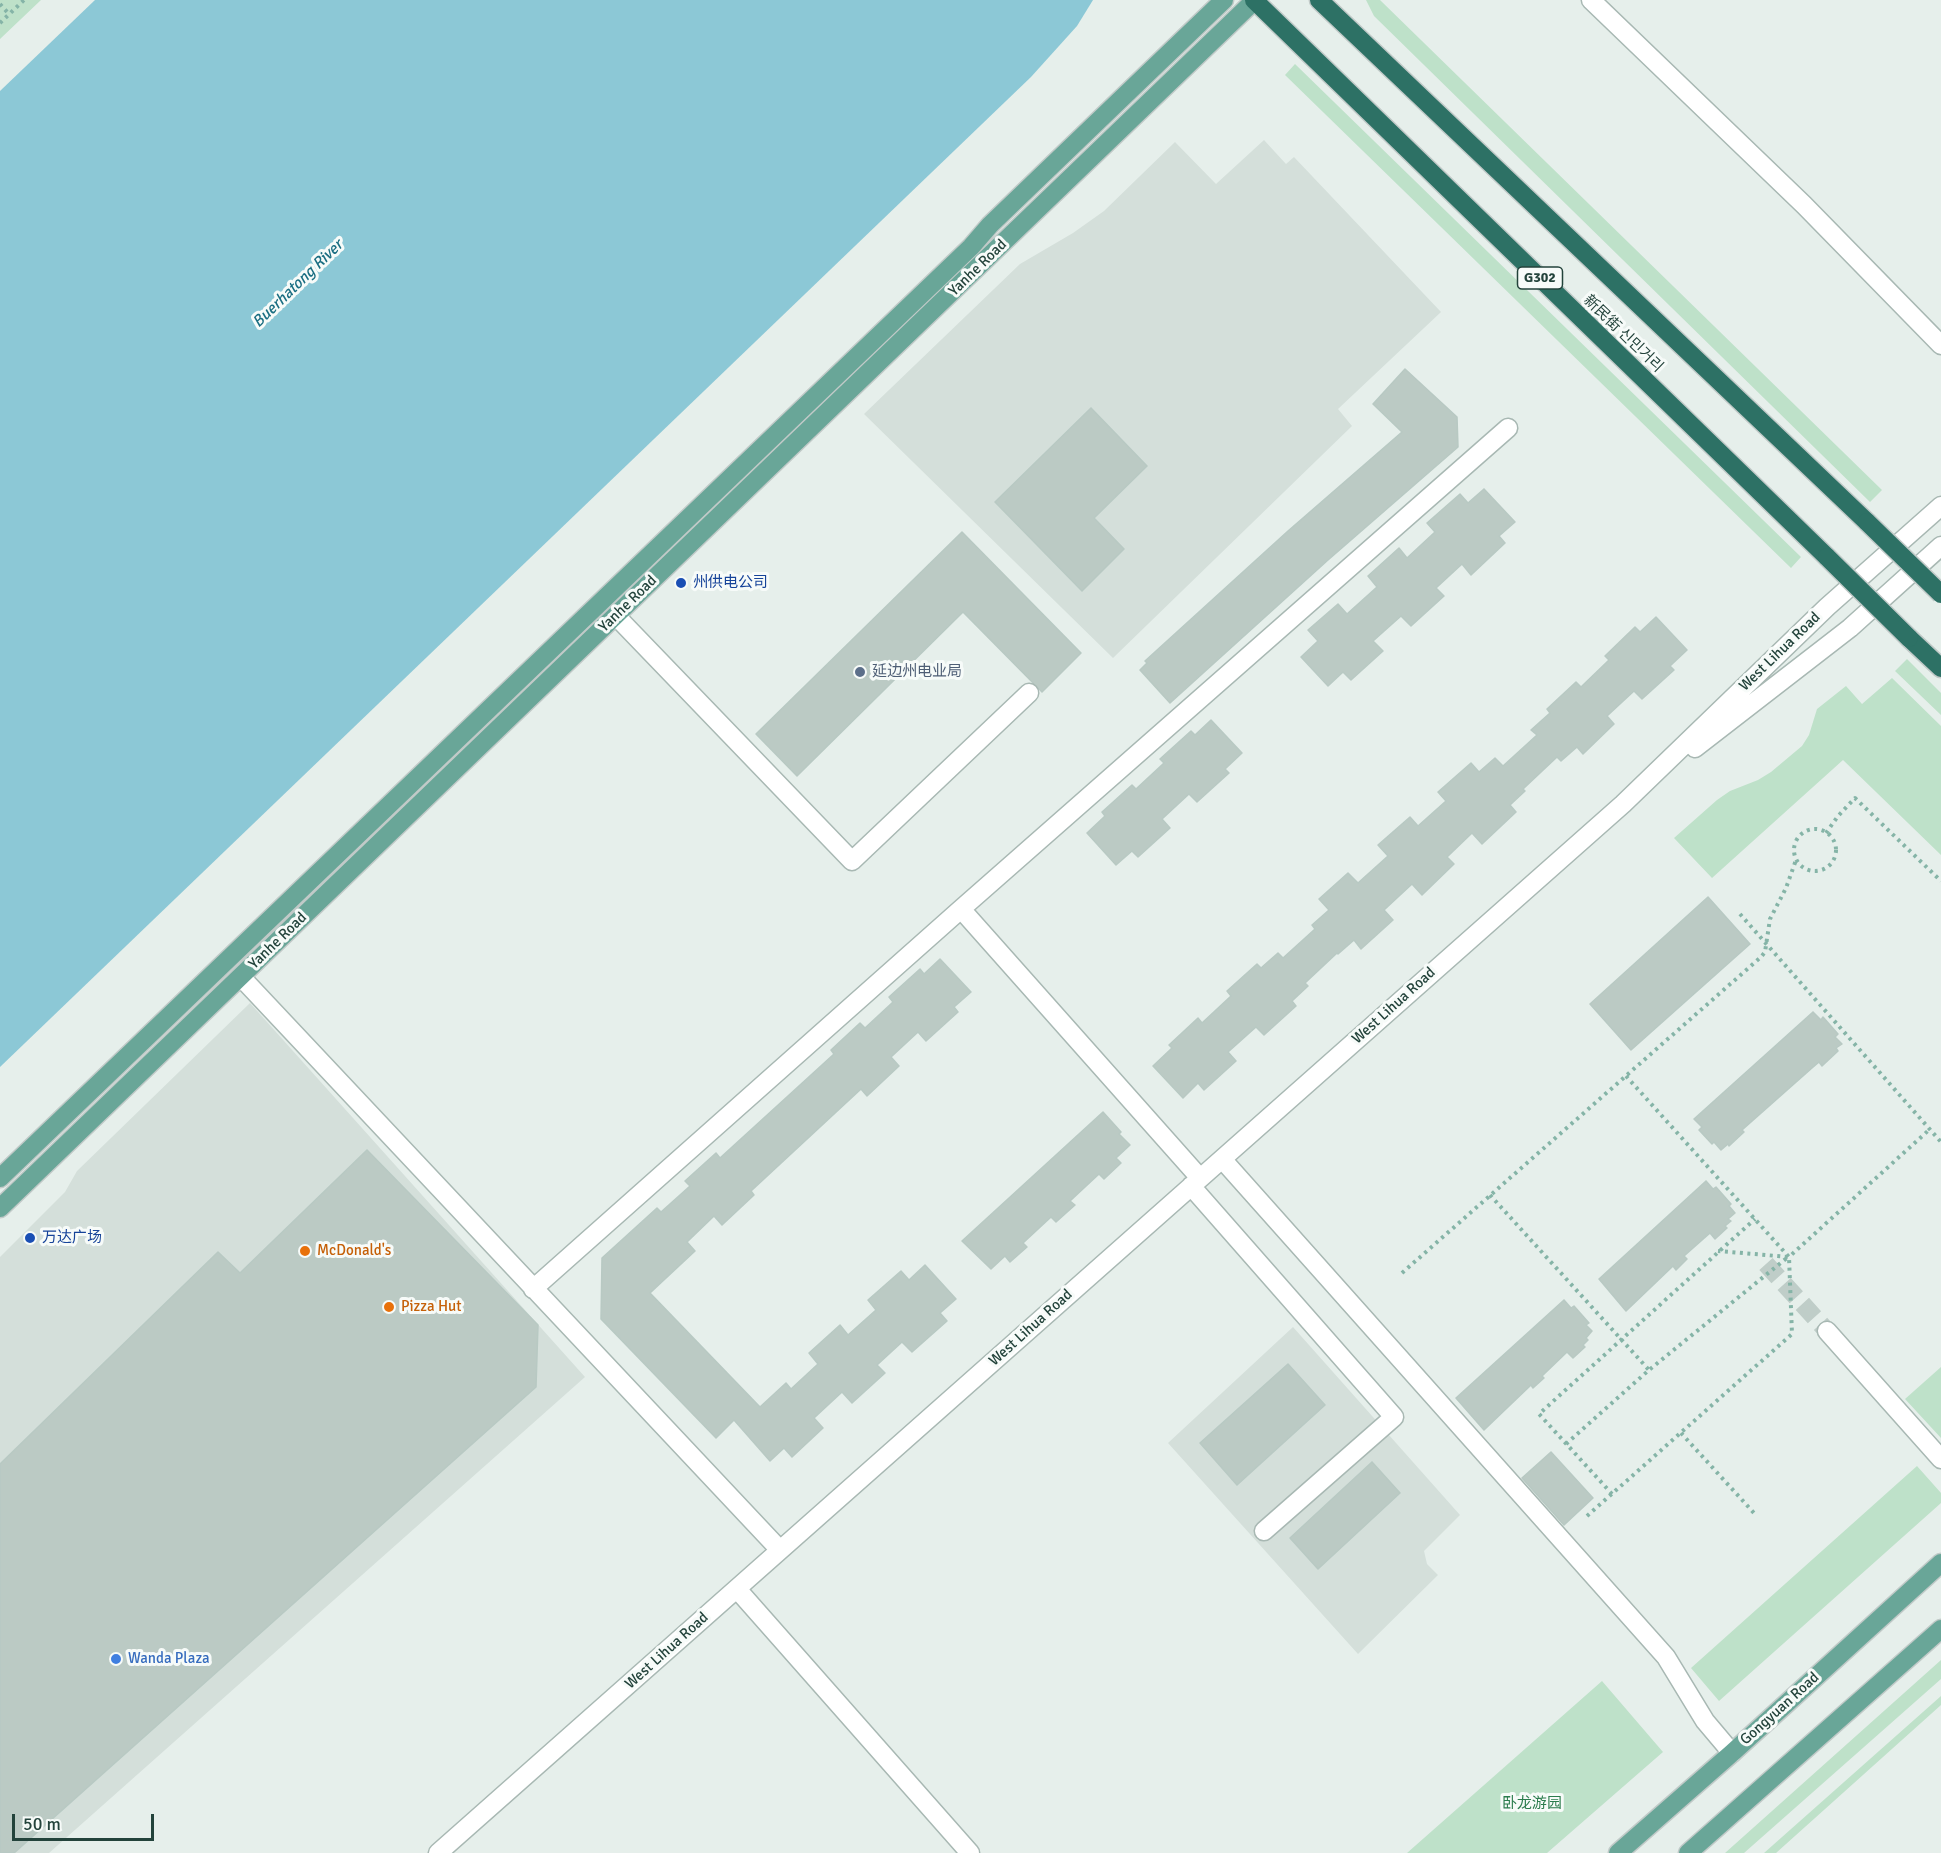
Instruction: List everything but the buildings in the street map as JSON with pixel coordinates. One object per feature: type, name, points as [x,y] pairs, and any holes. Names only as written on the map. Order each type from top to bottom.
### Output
[{"type":"highway","name":"新民街 신민거리","points":[[1255,0],[1941,668]]},
{"type":"highway","points":[[1319,0],[1941,594]]},
{"type":"main road","name":"Yanhe Road","points":[[0,1178],[971,247],[990,225],[1224,0]]},
{"type":"main road","name":"Yanhe Road","points":[[0,1208],[1255,0]]},
{"type":"main road","name":"Gongyuan Road","points":[[1618,1853],[1941,1563]]},
{"type":"main road","points":[[1688,1853],[1941,1629]]},
{"type":"street","points":[[1591,0],[1804,205],[1941,345]]},
{"type":"street","points":[[533,1289],[1508,428]]},
{"type":"street","name":"West Lihua Road","points":[[438,1853],[1623,804],[1827,607],[1941,506]]},
{"type":"street","name":"West Lihua Road","points":[[1623,804],[1850,628],[1941,546]]},
{"type":"street","points":[[616,616],[852,861],[1029,693]]},
{"type":"street","points":[[961,909],[1394,1417],[1264,1531]]},
{"type":"street","points":[[241,977],[780,1550]]},
{"type":"street","points":[[1222,1159],[1666,1657],[1706,1721],[1732,1753]]},
{"type":"street","points":[[1827,1331],[1941,1460]]},
{"type":"street","points":[[737,1589],[970,1853]]},
{"type":"path","points":[[0,23],[24,0]]},
{"type":"path","points":[[0,4],[9,14]]},
{"type":"path","points":[[1826,833],[1831,824],[1855,798],[1941,882]]},
{"type":"path","points":[[1402,1273],[1761,957],[1766,944],[1770,919],[1786,888],[1796,860],[1794,846],[1802,834],[1815,830],[1826,833],[1836,846],[1834,859],[1825,869],[1812,871],[1796,860]]},
{"type":"path","points":[[1740,914],[1941,1142]]},
{"type":"path","points":[[1587,1516],[1792,1334],[1789,1257],[1626,1076]]},
{"type":"path","points":[[1566,1444],[1649,1370],[1789,1257],[1930,1129]]},
{"type":"path","points":[[1490,1195],[1649,1370]]},
{"type":"path","points":[[1612,1494],[1539,1414],[1755,1219]]},
{"type":"path","points":[[1718,1251],[1789,1257]]},
{"type":"path","points":[[1681,1433],[1754,1513]]},
{"type":"shaded area","points":[[1264,140],[1286,164],[1294,157],[1441,312],[1338,409],[1352,426],[1113,658],[864,414],[1020,264],[1073,233],[1104,211],[1175,142],[1216,184]]},
{"type":"shaded area","name":"Wanda Plaza","points":[[250,1003],[585,1377],[49,1853],[0,1853],[0,1257],[65,1192],[77,1171]]},
{"type":"shaded area","points":[[1293,1327],[1460,1515],[1424,1551],[1427,1564],[1438,1575],[1358,1654],[1168,1443]]},
{"type":"green space","points":[[0,0],[41,0],[0,39]]},
{"type":"green space","points":[[1366,0],[1380,0],[1882,490],[1870,502],[1374,16]]},
{"type":"green space","points":[[1295,64],[1801,557],[1791,568],[1285,75]]},
{"type":"green space","points":[[1907,659],[1941,693],[1941,715],[1895,671]]},
{"type":"green space","points":[[1892,678],[1941,726],[1941,855],[1843,760],[1712,878],[1674,838],[1717,800],[1730,791],[1771,772],[1802,746],[1809,735],[1817,709],[1846,686],[1862,704]]},
{"type":"green space","points":[[1941,1367],[1941,1438],[1905,1399]]},
{"type":"green space","points":[[1917,1466],[1941,1493],[1941,1503],[1719,1701],[1691,1668]]},
{"type":"green space","points":[[1941,1660],[1941,1679],[1744,1853],[1725,1853]]},
{"type":"green space","name":"卧龙游园","points":[[1602,1681],[1663,1752],[1547,1853],[1407,1853]]},
{"type":"green space","points":[[1941,1696],[1941,1705],[1776,1853],[1764,1853]]},
{"type":"water","name":"Buerhatong River","points":[[95,0],[1093,0],[1077,26],[1031,77],[0,1067],[0,91]]},
{"type":"tunnel","points":[[1766,1264],[1827,1331]]},
{"type":"place","name":"州供电公司","points":[[681,583]]},
{"type":"place","name":"延边州电业局","points":[[860,672]]},
{"type":"place","name":"万达广场","points":[[30,1238]]},
{"type":"place","name":"McDonald's","points":[[305,1251]]},
{"type":"place","name":"Pizza Hut","points":[[389,1307]]},
{"type":"place","name":"Wanda Plaza","points":[[116,1659]]}]
